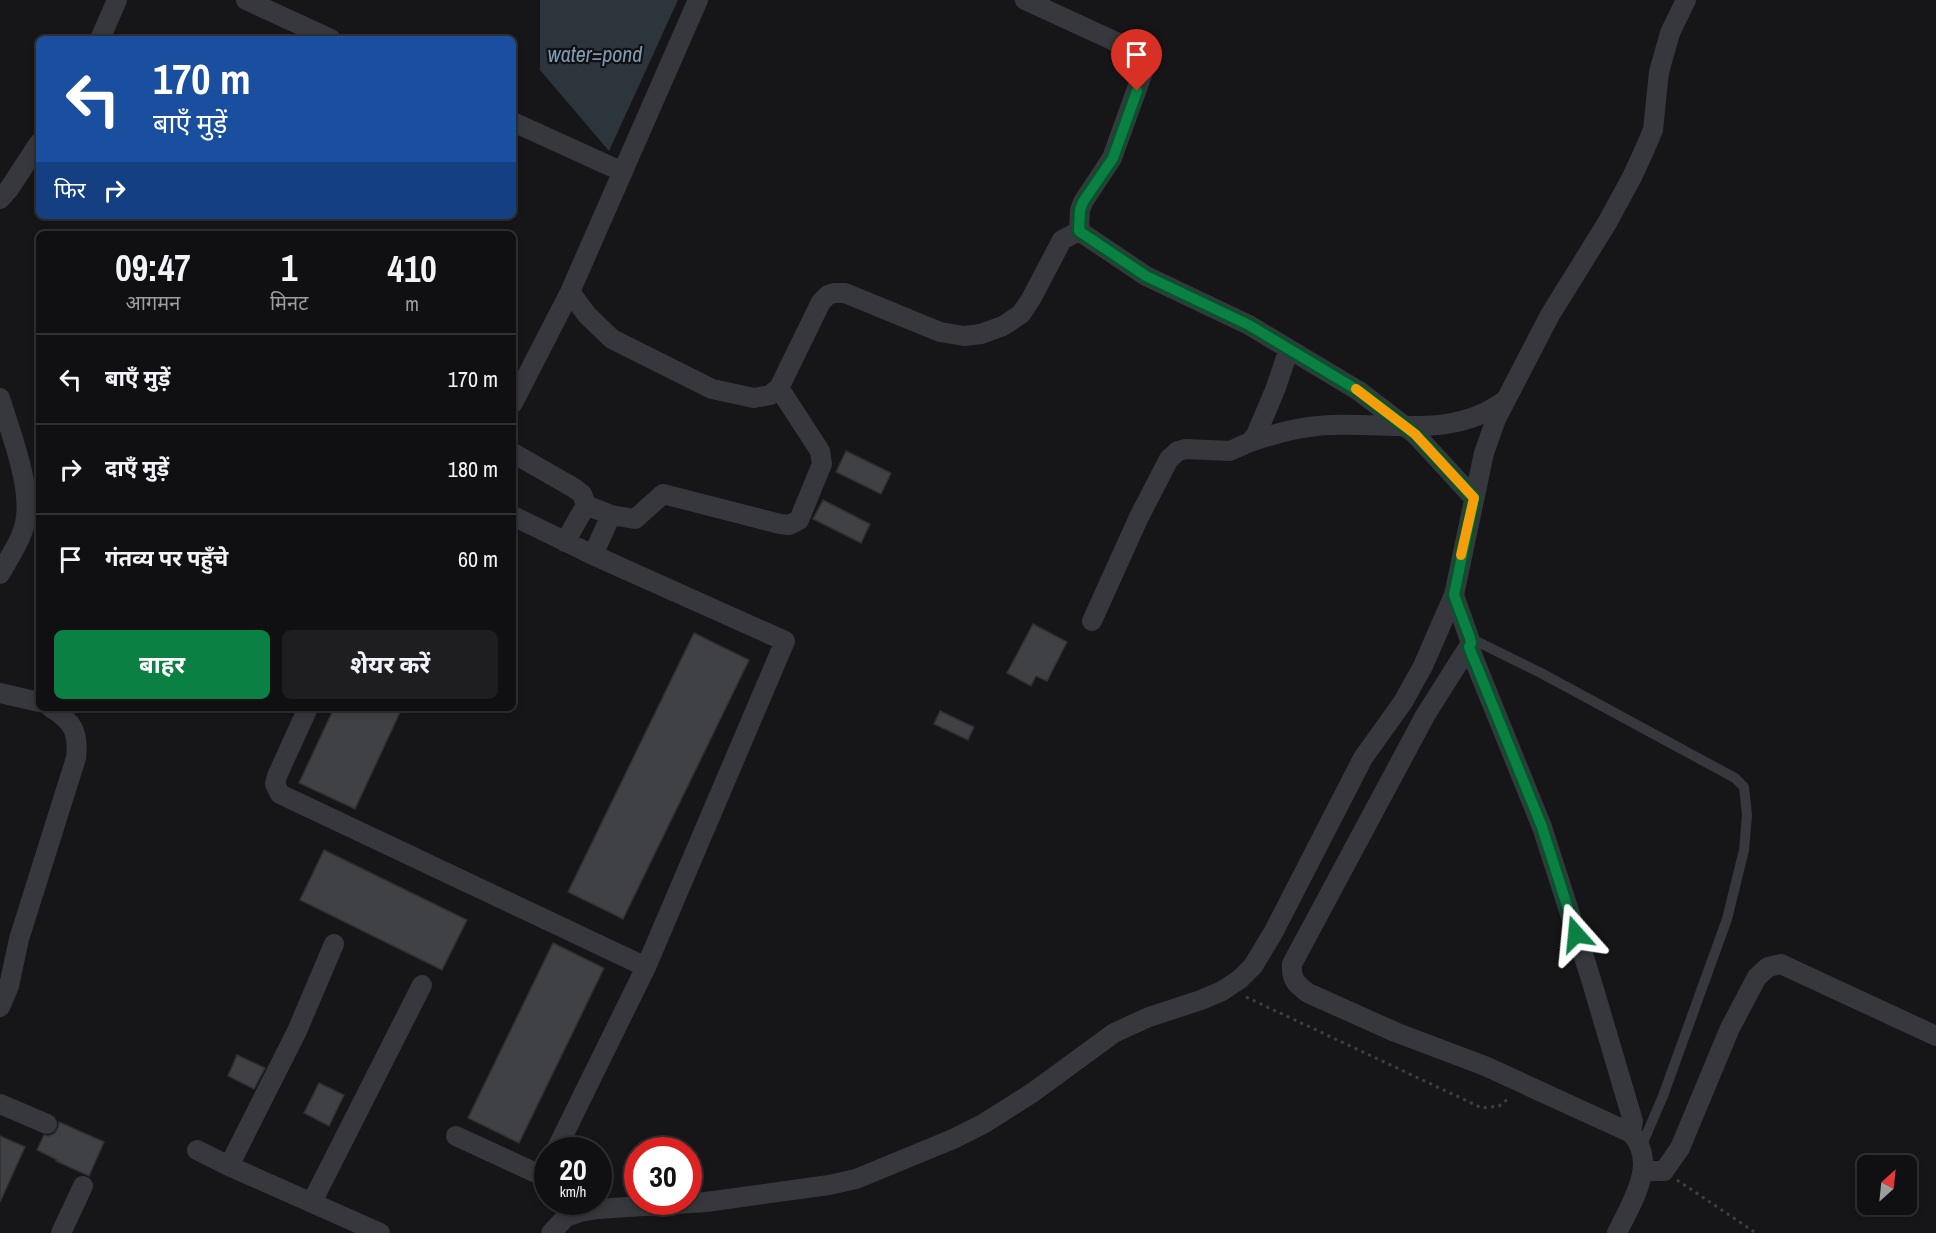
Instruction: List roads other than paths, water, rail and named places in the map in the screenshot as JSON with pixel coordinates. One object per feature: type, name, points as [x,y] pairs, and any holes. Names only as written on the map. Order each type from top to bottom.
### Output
[{"type":"street","points":[[101,36],[117,0]]},
{"type":"street","points":[[246,0],[324,36]]},
{"type":"street","points":[[516,397],[570,292],[698,0]]},
{"type":"street","points":[[1025,0],[1138,52],[1143,60],[1143,72],[1113,158],[1080,210],[1079,231]]},
{"type":"street","points":[[551,1233],[566,1217],[580,1212],[706,1203],[856,1179],[984,1124],[1032,1093],[1114,1032],[1227,988],[1253,966],[1273,933],[1364,758],[1403,702],[1454,595],[1484,453],[1496,419],[1550,315],[1607,223],[1636,168],[1653,130],[1659,72],[1670,33],[1686,0]]},
{"type":"street","points":[[516,123],[622,171]]},
{"type":"street","points":[[0,199],[36,147]]},
{"type":"street","points":[[570,292],[587,315],[612,339],[712,389],[754,398],[770,395],[779,388],[821,302],[828,295],[845,293],[940,332],[964,336],[981,334],[1003,326],[1021,314],[1062,240],[1079,231]]},
{"type":"street","points":[[1079,231],[1146,276],[1249,325],[1359,391],[1415,434],[1474,498]]},
{"type":"street","points":[[1250,442],[1256,435],[1275,390],[1289,349]]},
{"type":"street","points":[[586,505],[635,519],[663,494],[780,524],[789,525],[799,520],[822,464],[820,451],[779,388]]},
{"type":"street","points":[[0,398],[22,474],[27,512],[23,532],[0,574]]},
{"type":"street","points":[[1092,621],[1139,517],[1169,459],[1178,451],[1186,449],[1230,451],[1290,429],[1331,424],[1406,427],[1443,424],[1472,419],[1493,410],[1505,400]]},
{"type":"street","points":[[516,455],[582,494],[586,505],[565,542]]},
{"type":"street","points":[[593,555],[611,514]]},
{"type":"street","points":[[516,518],[593,555],[785,641],[646,968],[562,1137]]},
{"type":"street","points":[[1454,595],[1469,642],[1545,838],[1590,976],[1633,1121],[1636,1140],[1644,1156],[1640,1182],[1617,1233]]},
{"type":"street","points":[[1469,642],[1426,714],[1292,964],[1292,975],[1298,986],[1308,993],[1395,1032],[1528,1085],[1636,1140]]},
{"type":"street","points":[[0,693],[36,699]]},
{"type":"street","points":[[0,1007],[9,986],[27,913],[76,758],[75,730],[56,711]]},
{"type":"street","points":[[308,711],[277,776],[275,784],[280,794],[646,968]]},
{"type":"street","points":[[229,1166],[297,1030],[334,944]]},
{"type":"street","points":[[1643,1171],[1664,1171],[1680,1148],[1730,1028],[1757,976],[1768,967],[1781,964],[1936,1036]]},
{"type":"street","points":[[312,1202],[422,985]]},
{"type":"street","points":[[0,1104],[47,1124]]},
{"type":"street","points":[[456,1136],[534,1172]]},
{"type":"street","points":[[197,1150],[380,1233]]},
{"type":"street","points":[[61,1233],[83,1186]]},
{"type":"lane","points":[[1469,642],[1541,673],[1735,778],[1744,788],[1747,816],[1744,850],[1727,919],[1663,1096],[1636,1140]]},
{"type":"water","name":"water=pond","points":[[540,0],[678,0],[609,151],[540,70]]}]
